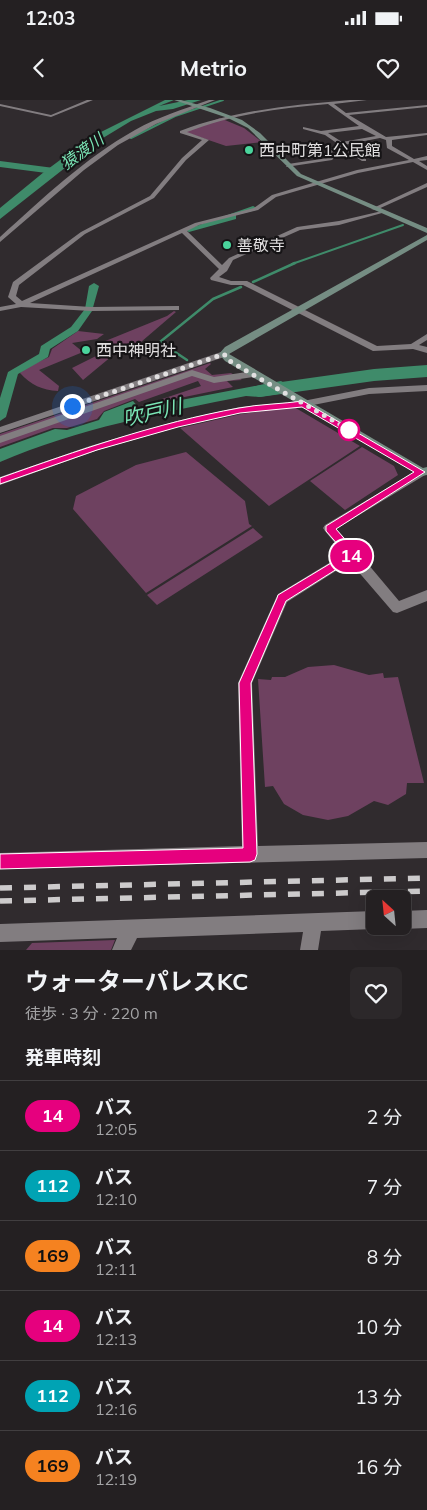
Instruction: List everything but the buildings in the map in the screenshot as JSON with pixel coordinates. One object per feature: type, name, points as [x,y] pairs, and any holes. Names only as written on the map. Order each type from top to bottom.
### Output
[{"type":"street","points":[[0,105],[51,116],[91,100]]},
{"type":"street","points":[[176,100],[226,116],[252,130],[288,166],[316,184],[427,231]]},
{"type":"street","points":[[0,240],[97,157],[155,122],[213,100]]},
{"type":"street","points":[[325,100],[380,137],[389,139],[427,134]]},
{"type":"street","points":[[176,308],[91,309],[20,304],[12,297],[16,284],[83,233],[152,197],[184,159],[206,140],[182,132],[226,116],[248,111],[365,100]]},
{"type":"street","points":[[345,114],[427,106]]},
{"type":"street","points":[[322,132],[364,127]]},
{"type":"street","points":[[305,128],[322,132],[364,160]]},
{"type":"street","points":[[288,166],[330,159],[329,152],[341,144],[380,137]]},
{"type":"street","points":[[389,139],[390,147],[427,168]]},
{"type":"street","points":[[0,309],[20,304],[197,224],[256,209],[274,196],[357,172],[427,158]]},
{"type":"street","points":[[427,185],[377,210],[339,223],[299,228],[231,259],[214,278],[231,283],[244,283],[376,349],[413,346],[427,350]]},
{"type":"street","points":[[183,230],[215,263],[224,268]]},
{"type":"street","points":[[0,430],[224,354],[228,349],[427,237]]},
{"type":"street","points":[[413,346],[427,336]]},
{"type":"street","points":[[224,354],[228,360],[255,376],[425,473]]},
{"type":"street","points":[[0,440],[192,373],[214,380],[255,376]]},
{"type":"street","points":[[0,480],[94,448],[177,424],[240,410],[369,391],[427,388]]},
{"type":"street","points":[[425,473],[329,528],[397,608],[427,595]]},
{"type":"street","points":[[250,854],[245,683],[282,598],[353,554]]},
{"type":"street","points":[[0,862],[427,850]]},
{"type":"street","points":[[411,920],[427,919]]},
{"type":"street","points":[[0,933],[366,920]]},
{"type":"street","points":[[310,950],[314,922]]},
{"type":"street","points":[[121,950],[132,929]]},
{"type":"shaded area","points":[[220,118],[244,128],[262,142],[226,146],[185,132]]},
{"type":"shaded area","points":[[174,311],[176,312],[141,342],[118,351],[83,380],[72,368],[100,354],[98,344],[167,316]]},
{"type":"shaded area","points":[[78,331],[104,334],[97,339],[72,343],[83,352],[39,370],[59,386],[58,391],[37,386],[20,373],[23,369],[49,357],[52,349]]},
{"type":"shaded area","points":[[210,363],[205,369],[212,375],[231,373],[242,380],[227,381],[233,387],[141,406],[201,386],[198,381],[139,402],[135,399],[104,411],[97,419],[67,428],[53,428],[0,447],[0,434]]},
{"type":"shaded area","points":[[294,407],[360,446],[269,506],[180,428],[241,414]]},
{"type":"shaded area","points":[[362,447],[394,466],[398,475],[345,510],[310,481]]},
{"type":"shaded area","points":[[186,452],[245,501],[249,524],[252,526],[146,593],[73,509],[76,496],[136,465]]},
{"type":"shaded area","points":[[253,528],[263,537],[157,605],[147,595]]},
{"type":"shaded area","points":[[334,665],[369,675],[383,673],[384,678],[398,677],[424,783],[407,783],[406,794],[388,805],[374,801],[348,816],[328,820],[303,815],[284,804],[273,786],[265,787],[258,679],[271,680],[272,677],[285,677],[308,667]]},
{"type":"shaded area","points":[[115,940],[111,950],[26,950],[32,943]]},
{"type":"water","name":"猿渡川","points":[[165,100],[174,100],[159,106],[188,100],[201,100],[173,109],[156,111],[131,121],[103,138],[0,219],[0,208],[44,172],[35,170],[38,167],[48,169],[91,137]]},
{"type":"water","points":[[281,381],[298,391],[259,397],[246,396],[121,423],[59,440],[0,462],[0,449],[55,429],[67,430],[99,420],[104,412],[133,401],[139,408]]},
{"type":"waterway","points":[[131,138],[175,116],[223,100]]},
{"type":"waterway","points":[[0,164],[54,171]]},
{"type":"waterway","points":[[232,214],[253,208]]},
{"type":"waterway","points":[[189,230],[233,217]]},
{"type":"waterway","points":[[292,264],[403,225]]},
{"type":"waterway","points":[[253,282],[295,263]]},
{"type":"waterway","points":[[88,307],[94,286]]},
{"type":"waterway","points":[[187,360],[160,342],[213,299],[241,287]]},
{"type":"waterway","points":[[0,417],[13,372],[44,355],[45,348],[75,329],[87,311]]},
{"type":"waterway","name":"吹戸川","points":[[260,391],[374,375],[427,371]]},
{"type":"railway","points":[[0,888],[427,878]]},
{"type":"railway","points":[[0,901],[427,891]]},
{"type":"bus line","name":"14","points":[[0,480],[94,448],[177,424],[240,410],[303,404],[421,472],[329,528],[353,554],[282,598],[245,683],[250,854],[0,862]]},
{"type":"place","name":"西中町第1公民館","points":[[249,150]]},
{"type":"place","name":"善敬寺","points":[[227,245]]},
{"type":"place","name":"西中神明社","points":[[86,350]]},
{"type":"route","points":[[72,406],[180,367],[224,354],[228,360],[353,432],[349,430]]}]
